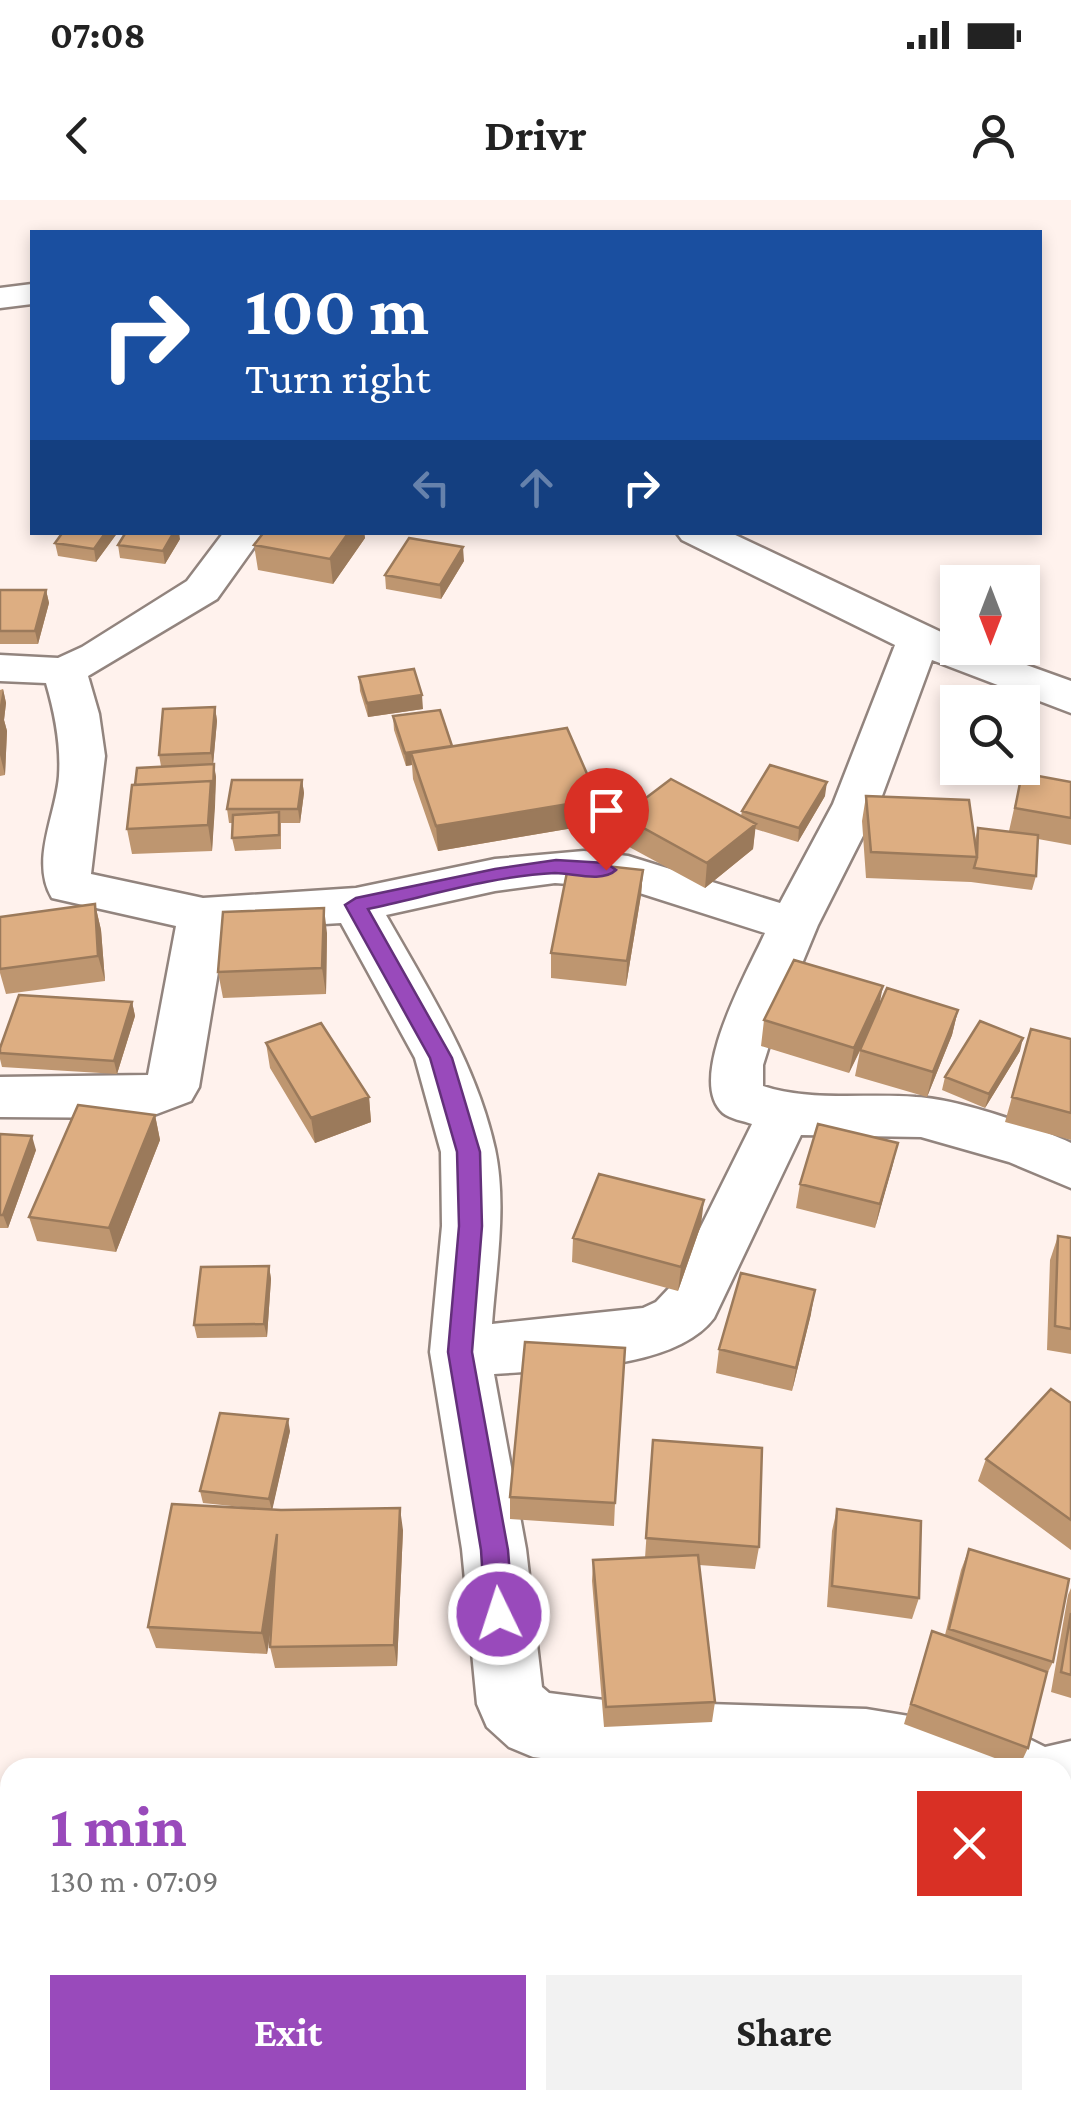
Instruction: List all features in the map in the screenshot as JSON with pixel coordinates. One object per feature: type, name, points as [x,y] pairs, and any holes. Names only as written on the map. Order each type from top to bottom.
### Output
[{"type":"street","points":[[0,298],[30,294]]},
{"type":"street","points":[[0,668],[64,672],[97,656],[202,590],[243,535]]},
{"type":"street","points":[[702,535],[918,640],[1058,691],[1071,700]]},
{"type":"street","points":[[918,640],[856,804],[793,926],[746,1036],[734,1082],[743,1100],[784,1114],[921,1117],[1025,1145],[1071,1167]]},
{"type":"street","points":[[64,672],[80,715],[81,786],[67,856],[69,886],[202,915],[356,905],[495,875],[556,867],[584,868],[628,872],[793,926]]},
{"type":"street","points":[[356,905],[441,1058],[468,1152],[470,1226],[460,1352],[494,1550],[511,1704],[533,1724],[612,1734],[866,1742],[960,1758]]},
{"type":"street","points":[[0,1096],[146,1098],[172,1088],[202,915]]},
{"type":"street","points":[[460,1352],[624,1335],[664,1326],[681,1317],[694,1302],[784,1114]]},
{"type":"building","points":[[61,535],[104,535],[94,549],[55,543]]},
{"type":"building","points":[[124,535],[172,535],[163,551],[118,545]]},
{"type":"building","points":[[262,535],[347,535],[330,559],[254,545]]},
{"type":"building","points":[[409,538],[463,547],[440,585],[385,575]]},
{"type":"building","points":[[0,590],[46,590],[35,631],[0,631]]},
{"type":"building","points":[[414,669],[422,695],[367,703],[359,677]]},
{"type":"building","points":[[215,707],[211,753],[159,755],[163,709]]},
{"type":"building","points":[[440,710],[452,746],[405,753],[393,716]]},
{"type":"building","points":[[567,728],[598,799],[436,826],[411,753]]},
{"type":"building","points":[[214,764],[213,793],[211,781],[135,785],[137,768]]},
{"type":"building","points":[[770,765],[827,782],[799,828],[742,811]]},
{"type":"building","points":[[1040,776],[1071,782],[1071,818],[1015,808],[1020,785],[1040,785]]},
{"type":"building","points":[[671,779],[756,824],[707,863],[622,816]]},
{"type":"building","points":[[232,780],[302,780],[298,809],[227,809]]},
{"type":"building","points":[[211,781],[208,825],[127,829],[132,785]]},
{"type":"building","points":[[866,796],[969,800],[977,857],[871,852]]},
{"type":"building","points":[[279,812],[279,835],[232,838],[233,815]]},
{"type":"building","points":[[978,828],[1038,835],[1036,876],[974,868]]},
{"type":"building","points":[[569,862],[643,870],[627,961],[551,953]]},
{"type":"building","points":[[95,904],[98,956],[0,969],[0,917]]},
{"type":"building","points":[[324,908],[322,968],[218,972],[223,912]]},
{"type":"building","points":[[794,960],[883,986],[854,1048],[764,1020]]},
{"type":"building","points":[[887,988],[958,1010],[933,1072],[860,1050]]},
{"type":"building","points":[[19,995],[132,1002],[114,1061],[0,1053]]},
{"type":"building","points":[[980,1021],[1023,1038],[989,1094],[945,1077]]},
{"type":"building","points":[[321,1023],[369,1097],[311,1118],[266,1043]]},
{"type":"building","points":[[1031,1029],[1071,1039],[1071,1113],[1012,1097]]},
{"type":"building","points":[[78,1105],[155,1115],[109,1228],[29,1217]]},
{"type":"building","points":[[818,1124],[898,1143],[880,1204],[800,1184]]},
{"type":"building","points":[[0,1134],[32,1136],[3,1215],[0,1215]]},
{"type":"building","points":[[599,1174],[704,1200],[681,1267],[573,1238]]},
{"type":"building","points":[[1058,1236],[1071,1238],[1071,1329],[1055,1326]]},
{"type":"building","points":[[269,1266],[264,1324],[194,1325],[201,1267]]},
{"type":"building","points":[[741,1273],[815,1290],[796,1368],[719,1349]]},
{"type":"building","points":[[525,1342],[625,1348],[615,1503],[510,1497]]},
{"type":"building","points":[[1051,1389],[1071,1403],[1071,1520],[986,1459]]},
{"type":"building","points":[[220,1413],[288,1419],[269,1499],[200,1491]]},
{"type":"building","points":[[653,1440],[762,1448],[759,1547],[646,1538]]},
{"type":"building","points":[[172,1504],[281,1510],[400,1508],[394,1645],[270,1647],[277,1534],[262,1633],[148,1627]]},
{"type":"building","points":[[837,1509],[921,1521],[919,1598],[832,1586]]},
{"type":"building","points":[[969,1549],[1069,1579],[1053,1662],[949,1629]]},
{"type":"building","points":[[698,1555],[715,1702],[606,1707],[593,1560]]},
{"type":"building","points":[[1071,1613],[1071,1675],[1061,1672]]},
{"type":"building","points":[[932,1631],[1047,1672],[1028,1748],[911,1704]]},
{"type":"route","points":[[499,1614],[494,1550],[460,1352],[470,1226],[468,1152],[441,1058],[356,905],[495,875],[556,867],[606,870]]}]
